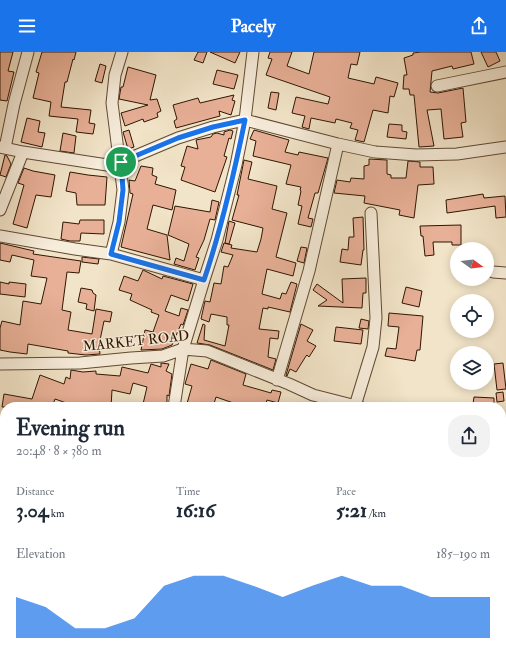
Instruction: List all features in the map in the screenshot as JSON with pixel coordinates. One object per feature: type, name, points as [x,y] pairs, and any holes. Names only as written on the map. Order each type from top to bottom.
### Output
[{"type":"street","points":[[28,52],[3,148],[107,165],[121,162],[178,138],[213,127],[245,120],[375,152],[416,155],[457,154],[506,147]]},
{"type":"street","points":[[111,254],[119,222],[123,190],[121,162],[112,103],[115,75],[122,52]]},
{"type":"street","points":[[175,402],[183,349],[217,240],[236,165],[245,120],[252,52]]},
{"type":"street","points":[[437,86],[506,72]]},
{"type":"street","points":[[276,380],[309,271],[338,144]]},
{"type":"street","points":[[0,210],[23,152]]},
{"type":"street","points":[[358,402],[373,347],[376,318],[371,214]]},
{"type":"street","points":[[0,236],[111,254],[204,280]]},
{"type":"street","points":[[494,272],[506,272]]},
{"type":"street","name":"MARKET ROAD","points":[[0,364],[80,362],[163,356],[183,349],[207,351],[313,396],[339,402]]},
{"type":"building","points":[[0,52],[13,52],[8,71],[14,72],[7,101],[0,100]]},
{"type":"building","points":[[42,52],[76,52],[67,82],[65,82],[61,107],[91,110],[89,123],[95,124],[93,134],[76,132],[78,119],[49,116],[51,102],[33,98],[39,73],[36,72]]},
{"type":"building","points":[[198,52],[207,52],[203,63],[194,60]]},
{"type":"building","points":[[210,52],[240,52],[235,63]]},
{"type":"building","points":[[270,52],[292,52],[287,66],[309,74],[314,52],[360,52],[357,65],[351,64],[348,78],[374,84],[376,77],[398,83],[394,97],[390,96],[388,113],[373,110],[364,142],[355,140],[358,130],[350,128],[352,123],[336,119],[335,123],[311,118],[309,129],[302,127],[305,116],[292,113],[296,97],[328,104],[330,97],[266,75],[272,59],[268,58]]},
{"type":"building","points":[[471,52],[474,64],[453,69],[452,66],[432,71],[430,92],[438,93],[463,88],[466,122],[461,123],[463,137],[444,139],[441,109],[427,110],[434,146],[419,147],[414,95],[410,95],[409,89],[403,89],[404,75],[407,75],[404,58],[413,55],[413,53]]},
{"type":"building","points":[[481,52],[496,52],[500,61],[488,67]]},
{"type":"building","points":[[100,64],[106,66],[102,83],[95,81]]},
{"type":"building","points":[[128,67],[156,75],[150,100],[157,99],[161,111],[157,113],[158,117],[144,122],[143,119],[125,126],[121,113],[148,105],[119,99],[121,87],[123,87]]},
{"type":"building","points":[[217,70],[238,75],[234,89],[213,84]]},
{"type":"building","points":[[271,92],[279,93],[276,110],[268,108]]},
{"type":"building","points":[[234,95],[232,100],[235,101],[231,115],[219,111],[220,116],[176,128],[174,121],[177,119],[173,105],[198,98],[200,103]]},
{"type":"building","points":[[27,118],[40,121],[38,132],[45,133],[42,147],[21,142]]},
{"type":"building","points":[[389,124],[402,125],[402,131],[407,132],[406,139],[387,137]]},
{"type":"building","points":[[129,130],[134,147],[128,149],[123,132]]},
{"type":"building","points":[[230,130],[233,131],[231,139],[229,138],[224,156],[227,157],[215,192],[181,180],[185,167],[181,166],[187,146],[198,149],[196,140],[211,137],[213,134],[217,133],[224,135],[224,132]]},
{"type":"building","points":[[254,130],[289,140],[285,152],[298,155],[299,152],[328,158],[318,193],[315,193],[308,218],[313,219],[311,227],[298,224],[302,206],[298,205],[301,187],[286,184],[291,165],[253,156],[256,141],[250,139]]},
{"type":"building","points":[[63,133],[76,136],[74,153],[60,151]]},
{"type":"building","points":[[5,155],[11,164],[6,177],[0,175]]},
{"type":"building","points":[[369,159],[387,160],[387,174],[391,175],[391,178],[406,178],[408,161],[420,162],[420,167],[433,167],[434,184],[418,185],[414,218],[399,215],[400,210],[364,203],[365,196],[334,193],[337,180],[350,182],[351,178],[364,179],[364,166],[369,165]]},
{"type":"building","points":[[244,160],[252,162],[248,179],[277,186],[272,209],[287,213],[276,257],[296,263],[293,276],[267,269],[262,294],[280,299],[282,293],[286,294],[291,282],[297,284],[290,312],[268,307],[268,309],[263,308],[259,329],[279,331],[278,339],[270,338],[268,357],[276,359],[273,370],[210,345],[197,343],[203,324],[205,325],[204,340],[225,346],[229,325],[227,325],[227,317],[211,314],[209,322],[201,319],[205,301],[210,302],[214,283],[221,284],[224,266],[228,267],[233,255],[221,252],[224,243],[232,245],[231,248],[257,252],[261,239],[263,228],[232,220],[239,195],[237,195]]},
{"type":"building","points":[[141,166],[153,168],[152,175],[157,177],[155,184],[176,190],[172,210],[153,205],[147,229],[167,235],[170,260],[121,247],[133,194],[130,193],[129,180],[135,181]]},
{"type":"building","points":[[24,168],[55,175],[51,197],[36,195],[27,228],[13,224],[24,185],[18,183]]},
{"type":"building","points":[[70,172],[107,177],[105,205],[77,205],[76,193],[66,191]]},
{"type":"building","points":[[483,194],[484,198],[505,196],[506,217],[496,218],[495,206],[447,213],[446,200]]},
{"type":"building","points":[[212,200],[219,202],[215,220],[210,219],[204,240],[196,257],[199,258],[195,270],[174,264],[176,258],[184,261],[189,244],[168,235],[175,206],[210,212]]},
{"type":"building","points":[[363,217],[364,250],[361,265],[340,262],[342,249],[348,250],[349,237],[354,237],[353,218]]},
{"type":"building","points":[[80,220],[104,220],[104,234],[81,233],[80,241],[61,239],[63,222],[79,224]]},
{"type":"building","points":[[229,221],[235,223],[229,244],[225,243]]},
{"type":"building","points":[[461,225],[461,242],[433,242],[434,255],[425,256],[423,236],[421,236],[420,226]]},
{"type":"building","points":[[0,243],[34,251],[33,254],[81,261],[79,273],[67,272],[62,310],[71,312],[68,330],[92,334],[96,309],[112,312],[110,322],[104,321],[99,345],[100,354],[86,355],[68,353],[68,351],[28,344],[27,354],[0,350],[0,328],[2,321],[20,325],[23,301],[41,304],[47,278],[31,276],[34,260],[12,255],[10,262],[0,260]]},
{"type":"building","points":[[301,247],[307,248],[304,263],[297,261]]},
{"type":"building","points":[[82,257],[99,259],[98,264],[82,262]]},
{"type":"building","points":[[143,270],[162,279],[163,276],[193,284],[188,301],[171,295],[165,311],[179,316],[181,308],[188,310],[183,325],[181,324],[172,345],[162,349],[141,350],[145,330],[153,332],[159,315],[151,312],[152,310],[130,300],[132,294],[119,290],[124,276],[138,281]]},
{"type":"building","points":[[366,278],[366,293],[363,293],[362,308],[318,306],[327,300],[313,290],[317,284],[343,303],[342,279]]},
{"type":"building","points":[[0,282],[9,284],[9,282],[26,284],[25,297],[0,294]]},
{"type":"building","points":[[406,287],[422,291],[419,307],[402,303]]},
{"type":"building","points":[[81,288],[92,290],[96,295],[94,311],[86,309],[87,304],[78,302]]},
{"type":"building","points":[[389,313],[423,316],[420,350],[417,350],[415,361],[385,356],[387,348],[396,349],[399,327],[388,326]]},
{"type":"building","points":[[361,319],[369,321],[368,329],[359,328]]},
{"type":"building","points":[[301,324],[313,330],[307,341],[316,346],[309,357],[307,355],[306,356],[296,372],[290,369],[287,376],[286,375]]},
{"type":"building","points":[[336,327],[363,330],[361,344],[334,341]]},
{"type":"building","points":[[211,360],[246,374],[243,385],[271,393],[272,390],[281,392],[278,402],[267,400],[266,402],[230,402],[216,397],[214,402],[187,402],[192,386],[185,384],[191,364],[208,369]]},
{"type":"building","points":[[161,363],[169,364],[166,371],[172,374],[169,396],[167,395],[167,402],[143,402],[147,387],[133,383],[130,394],[112,390],[111,402],[64,402],[55,399],[54,402],[3,402],[4,394],[32,399],[40,375],[64,384],[66,377],[70,379],[71,370],[83,372],[96,371],[96,374],[120,376],[122,367],[148,373],[151,364],[161,367]]},
{"type":"building","points":[[503,363],[506,389],[497,390],[494,364]]},
{"type":"building","points":[[503,392],[504,401],[497,402],[496,393]]},
{"type":"building","points":[[474,397],[494,398],[494,402],[473,402]]},
{"type":"route","points":[[245,120],[236,165],[217,240],[204,280],[111,254],[119,222],[123,190],[121,162],[178,138],[213,127],[245,120]]}]
